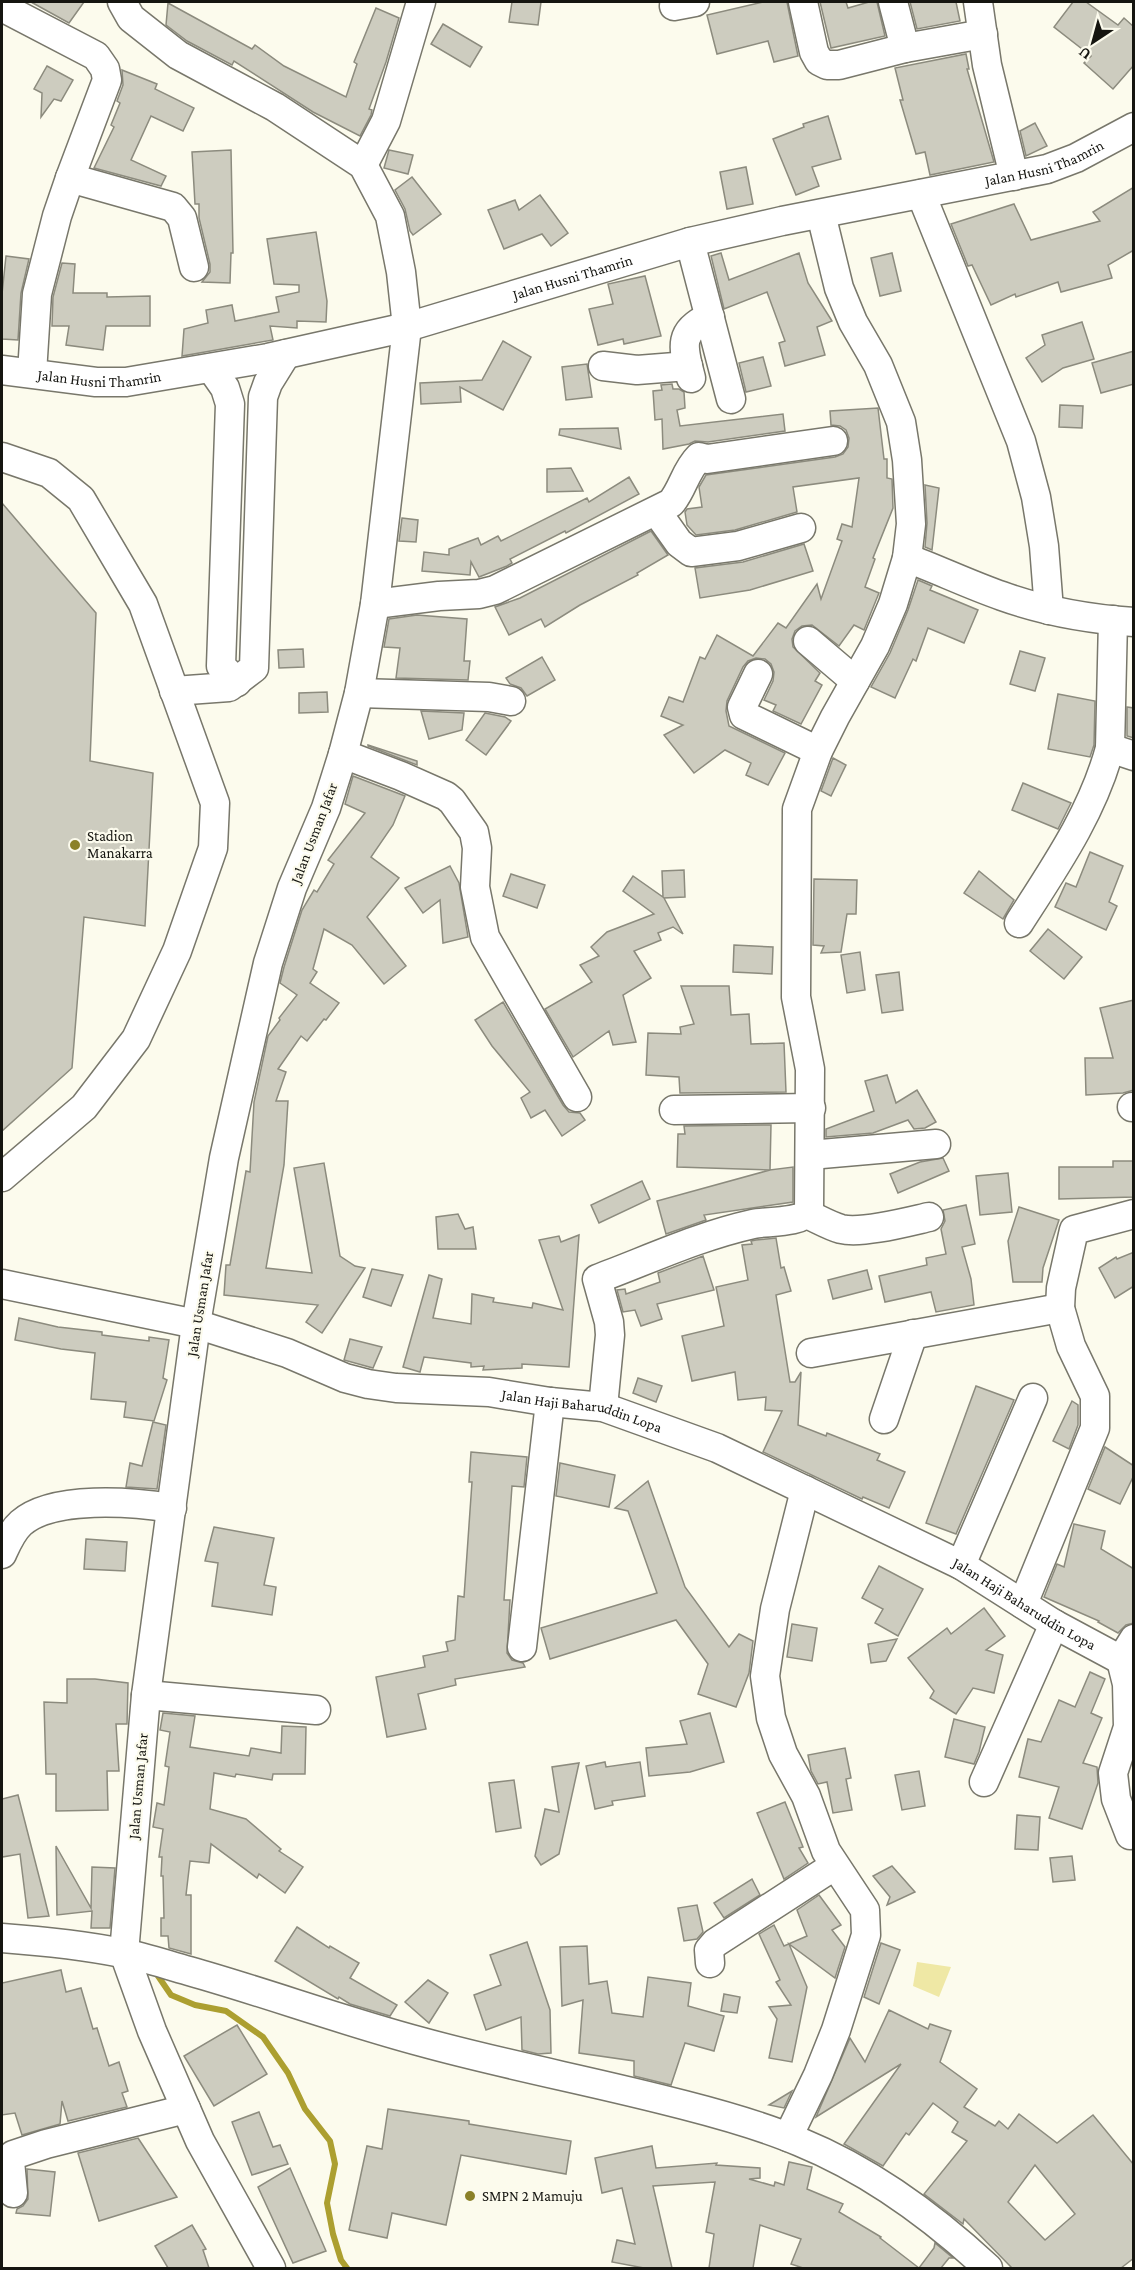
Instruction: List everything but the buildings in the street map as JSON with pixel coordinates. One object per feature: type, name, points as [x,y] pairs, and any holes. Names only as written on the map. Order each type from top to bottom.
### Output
[{"type":"street","points":[[122,2],[131,18],[178,55],[275,107],[363,165],[386,121],[420,2]]},
{"type":"street","points":[[803,2],[814,52],[819,61],[827,65],[839,65],[905,48],[983,34]]},
{"type":"street","points":[[893,2],[905,48]]},
{"type":"street","points":[[978,2],[987,64],[1014,176]]},
{"type":"street","points":[[2,7],[96,56],[105,69],[107,80],[57,216],[37,294],[32,373]]},
{"type":"street","name":"Jalan Husni Thamrin","points":[[2,369],[96,382],[126,382],[286,354],[407,327],[690,242],[1047,169],[1076,158],[1133,129]]},
{"type":"street","name":"Jalan Usman Jafar","points":[[271,2268],[200,2141],[152,2031],[124,1953],[146,1695],[196,1324],[224,1158],[268,963],[292,888],[326,808],[344,754],[375,604],[407,327],[401,272],[390,216],[363,165]]},
{"type":"street","points":[[70,178],[173,207],[182,218],[194,267]]},
{"type":"street","points":[[921,194],[1021,441],[1036,497],[1044,546],[1049,610]]},
{"type":"street","points":[[603,1407],[610,1335],[609,1322],[597,1279],[700,1239],[754,1224],[801,1218],[807,1214],[809,1206],[811,1108],[808,1051],[796,997],[796,826],[800,798],[818,751],[874,646],[893,604],[907,558],[911,524],[907,460],[901,422],[878,365],[853,322],[839,288],[821,214]]},
{"type":"street","points":[[690,242],[731,399]]},
{"type":"street","points":[[603,366],[689,372],[684,343],[689,330],[699,322],[711,317]]},
{"type":"street","points":[[174,691],[229,687],[254,668],[263,397],[268,382],[286,354]]},
{"type":"street","points":[[211,368],[225,388],[230,404],[221,666],[237,682]]},
{"type":"street","points":[[375,604],[439,596],[479,594],[495,590],[657,512],[671,503],[678,495],[690,466],[699,457],[707,459],[833,441]]},
{"type":"street","points":[[2,457],[49,473],[81,499],[143,604],[215,803],[213,848],[177,951],[136,1039],[84,1107],[2,1177]]},
{"type":"street","points":[[657,512],[679,543],[691,552],[738,546],[801,528]]},
{"type":"street","points":[[907,558],[1001,596],[1049,610],[1123,621],[1122,752],[1102,777],[1070,844],[1019,923]]},
{"type":"street","points":[[808,641],[855,681]]},
{"type":"street","points":[[758,674],[742,707],[744,715],[818,751]]},
{"type":"street","points":[[358,693],[489,697],[511,701]]},
{"type":"street","points":[[344,754],[446,796],[474,832],[477,848],[475,887],[485,937],[577,1097]]},
{"type":"street","points":[[674,1110],[811,1108]]},
{"type":"street","points":[[810,1155],[936,1144]]},
{"type":"street","points":[[807,1214],[845,1229],[883,1226],[929,1217]]},
{"type":"street","points":[[1023,1604],[1095,1428],[1095,1396],[1071,1346],[1060,1308],[1060,1288],[1074,1230],[1134,1214]]},
{"type":"street","name":"Jalan Haji Baharuddin Lopa","points":[[2,1284],[196,1324],[287,1353],[345,1378],[368,1384],[396,1388],[489,1392],[550,1402],[603,1407],[717,1448],[961,1565],[1054,1624],[1129,1656]]},
{"type":"street","points":[[811,1353],[1060,1308]]},
{"type":"street","points":[[884,1419],[913,1334]]},
{"type":"street","points":[[961,1565],[1034,1398]]},
{"type":"street","points":[[522,1647],[550,1402]]},
{"type":"street","points":[[788,2137],[818,2075],[836,2030],[866,1935],[865,1910],[826,1851],[806,1796],[783,1754],[771,1718],[765,1676],[775,1609],[805,1490]]},
{"type":"street","points":[[2,1554],[14,1530],[23,1521],[50,1509],[69,1505],[131,1502],[172,1508]]},
{"type":"street","points":[[984,1782],[1054,1624]]},
{"type":"street","points":[[1129,1656],[1128,1727],[1113,1773],[1116,1799],[1130,1835]]},
{"type":"street","points":[[146,1695],[316,1710]]},
{"type":"street","points":[[710,1963],[709,1950],[715,1943],[834,1866]]},
{"type":"street","points":[[2,1938],[124,1953],[211,1977],[421,2042],[523,2068],[642,2094],[736,2119],[788,2137],[856,2169],[903,2197],[942,2226],[988,2268]]},
{"type":"street","points":[[13,2193],[10,2161],[13,2156],[46,2144],[186,2109]]},
{"type":"shaded area","points":[[917,1962],[951,1967],[939,1997],[913,1986]]},
{"type":"waterway","points":[[158,1976],[171,1995],[195,2005],[226,2011],[263,2037],[288,2073],[305,2109],[330,2141],[335,2164],[327,2203],[333,2234],[341,2260],[347,2268]]},
{"type":"place","name":"Stadion Manakarra","points":[[75,845]]},
{"type":"place","name":"SMPN 2 Mamuju","points":[[470,2196]]}]
